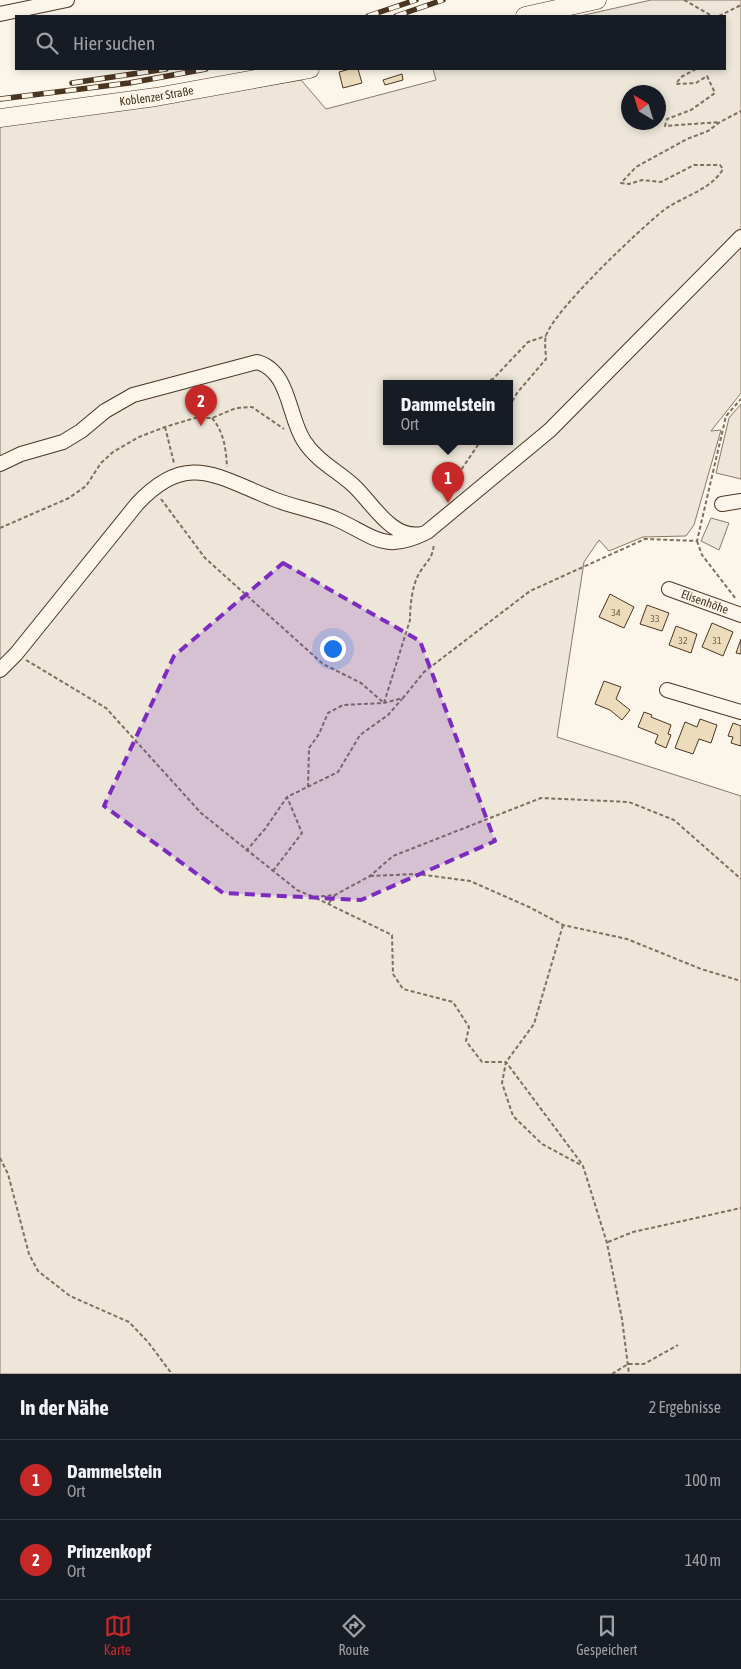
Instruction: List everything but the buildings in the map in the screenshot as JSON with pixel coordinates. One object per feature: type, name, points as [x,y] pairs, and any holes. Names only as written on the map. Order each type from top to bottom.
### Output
[{"type":"main road","points":[[530,15],[597,0]]},
{"type":"main road","name":"Koblenzer Straße","points":[[0,118],[156,97],[304,70]]},
{"type":"street","points":[[0,14],[66,0]]},
{"type":"street","points":[[0,670],[16,654],[129,514],[154,488],[177,475],[209,473],[228,478],[272,499],[333,518],[386,542],[404,543],[431,529],[550,430],[741,237]]},
{"type":"street","points":[[0,464],[21,454],[64,442],[81,431],[114,404],[133,395],[251,362],[265,364],[280,380],[298,432],[315,454],[353,485],[385,520],[406,532],[416,535],[431,529]]},
{"type":"street","points":[[722,504],[741,501]]},
{"type":"street","name":"Elisenhöhe","points":[[668,589],[741,615]]},
{"type":"street","points":[[667,690],[741,712]]},
{"type":"path","points":[[684,0],[710,15]]},
{"type":"path","points":[[721,15],[741,5]]},
{"type":"path","points":[[694,70],[682,77],[676,84],[696,83],[707,76],[715,93],[691,110],[667,119],[665,126],[720,122]]},
{"type":"path","points":[[513,400],[546,359],[546,336],[563,310],[631,240],[665,209],[718,179],[723,169],[720,165],[694,165],[661,182],[642,180],[629,184],[621,182],[636,167],[686,139],[708,131],[741,111]]},
{"type":"path","points":[[490,380],[528,342],[546,336]]},
{"type":"path","points":[[741,399],[726,416],[697,541],[702,555],[734,595],[741,615]]},
{"type":"path","points":[[0,528],[69,498],[86,486],[101,463],[113,452],[139,437],[165,427],[195,418],[212,418],[236,408],[252,407],[279,426],[298,432]]},
{"type":"path","points":[[212,418],[220,427],[226,452],[228,478]]},
{"type":"path","points":[[165,427],[177,475]]},
{"type":"path","points":[[458,492],[460,473],[478,445]]},
{"type":"path","points":[[154,488],[205,558],[323,664],[360,683],[384,704]]},
{"type":"path","points":[[384,704],[410,620],[410,608],[419,573],[432,558],[431,529]]},
{"type":"path","points":[[246,851],[265,829],[287,797],[338,772],[360,735],[388,715],[424,672],[530,591],[645,539],[697,541]]},
{"type":"path","points":[[16,654],[106,708],[201,813],[296,890],[314,896],[392,935],[393,974],[402,989],[453,1002],[469,1027],[466,1041],[482,1062],[506,1062]]},
{"type":"path","points":[[308,787],[309,748],[319,734],[328,713],[343,705],[384,704],[403,698]]},
{"type":"path","points":[[273,871],[302,833],[287,797]]},
{"type":"path","points":[[328,904],[335,895],[370,876],[393,856],[542,798],[629,802],[674,820],[741,879]]},
{"type":"path","points":[[370,876],[417,874],[470,882],[529,907],[563,925],[627,939],[701,969],[741,981]]},
{"type":"path","points":[[314,896],[335,895]]},
{"type":"path","points":[[563,925],[534,1024],[506,1062],[502,1083],[513,1116],[542,1144],[583,1166]]},
{"type":"path","points":[[506,1062],[583,1166],[607,1242],[629,1374]]},
{"type":"path","points":[[0,1158],[8,1174],[29,1254],[38,1271],[70,1296],[129,1322],[148,1342],[172,1374]]},
{"type":"path","points":[[607,1242],[633,1232],[741,1208]]},
{"type":"path","points":[[612,1374],[628,1364],[644,1364],[678,1345]]},
{"type":"highlighted area","points":[[283,563],[420,641],[495,841],[361,900],[223,893],[104,806],[174,656]]},
{"type":"shaded area","points":[[651,0],[741,0],[741,393],[711,431],[721,430],[694,525],[686,536],[643,537],[609,551],[599,540],[584,562],[557,737],[741,796],[741,1374],[0,1374],[0,125],[190,99],[301,80],[326,109],[436,80],[433,70],[726,70],[726,15],[584,15]]},
{"type":"shaded area","points":[[741,404],[741,479],[716,473],[729,418]]},
{"type":"shaded area","points":[[711,518],[729,523],[719,550],[701,541]]},
{"type":"railway","points":[[371,15],[416,0]]},
{"type":"railway","points":[[399,15],[443,0]]},
{"type":"railway","points":[[72,83],[159,70]]},
{"type":"railway","points":[[0,99],[129,83],[200,70]]},
{"type":"place","name":"Prinzenkopf","points":[[201,426]]},
{"type":"place","name":"Dammelstein","points":[[448,503]]}]
